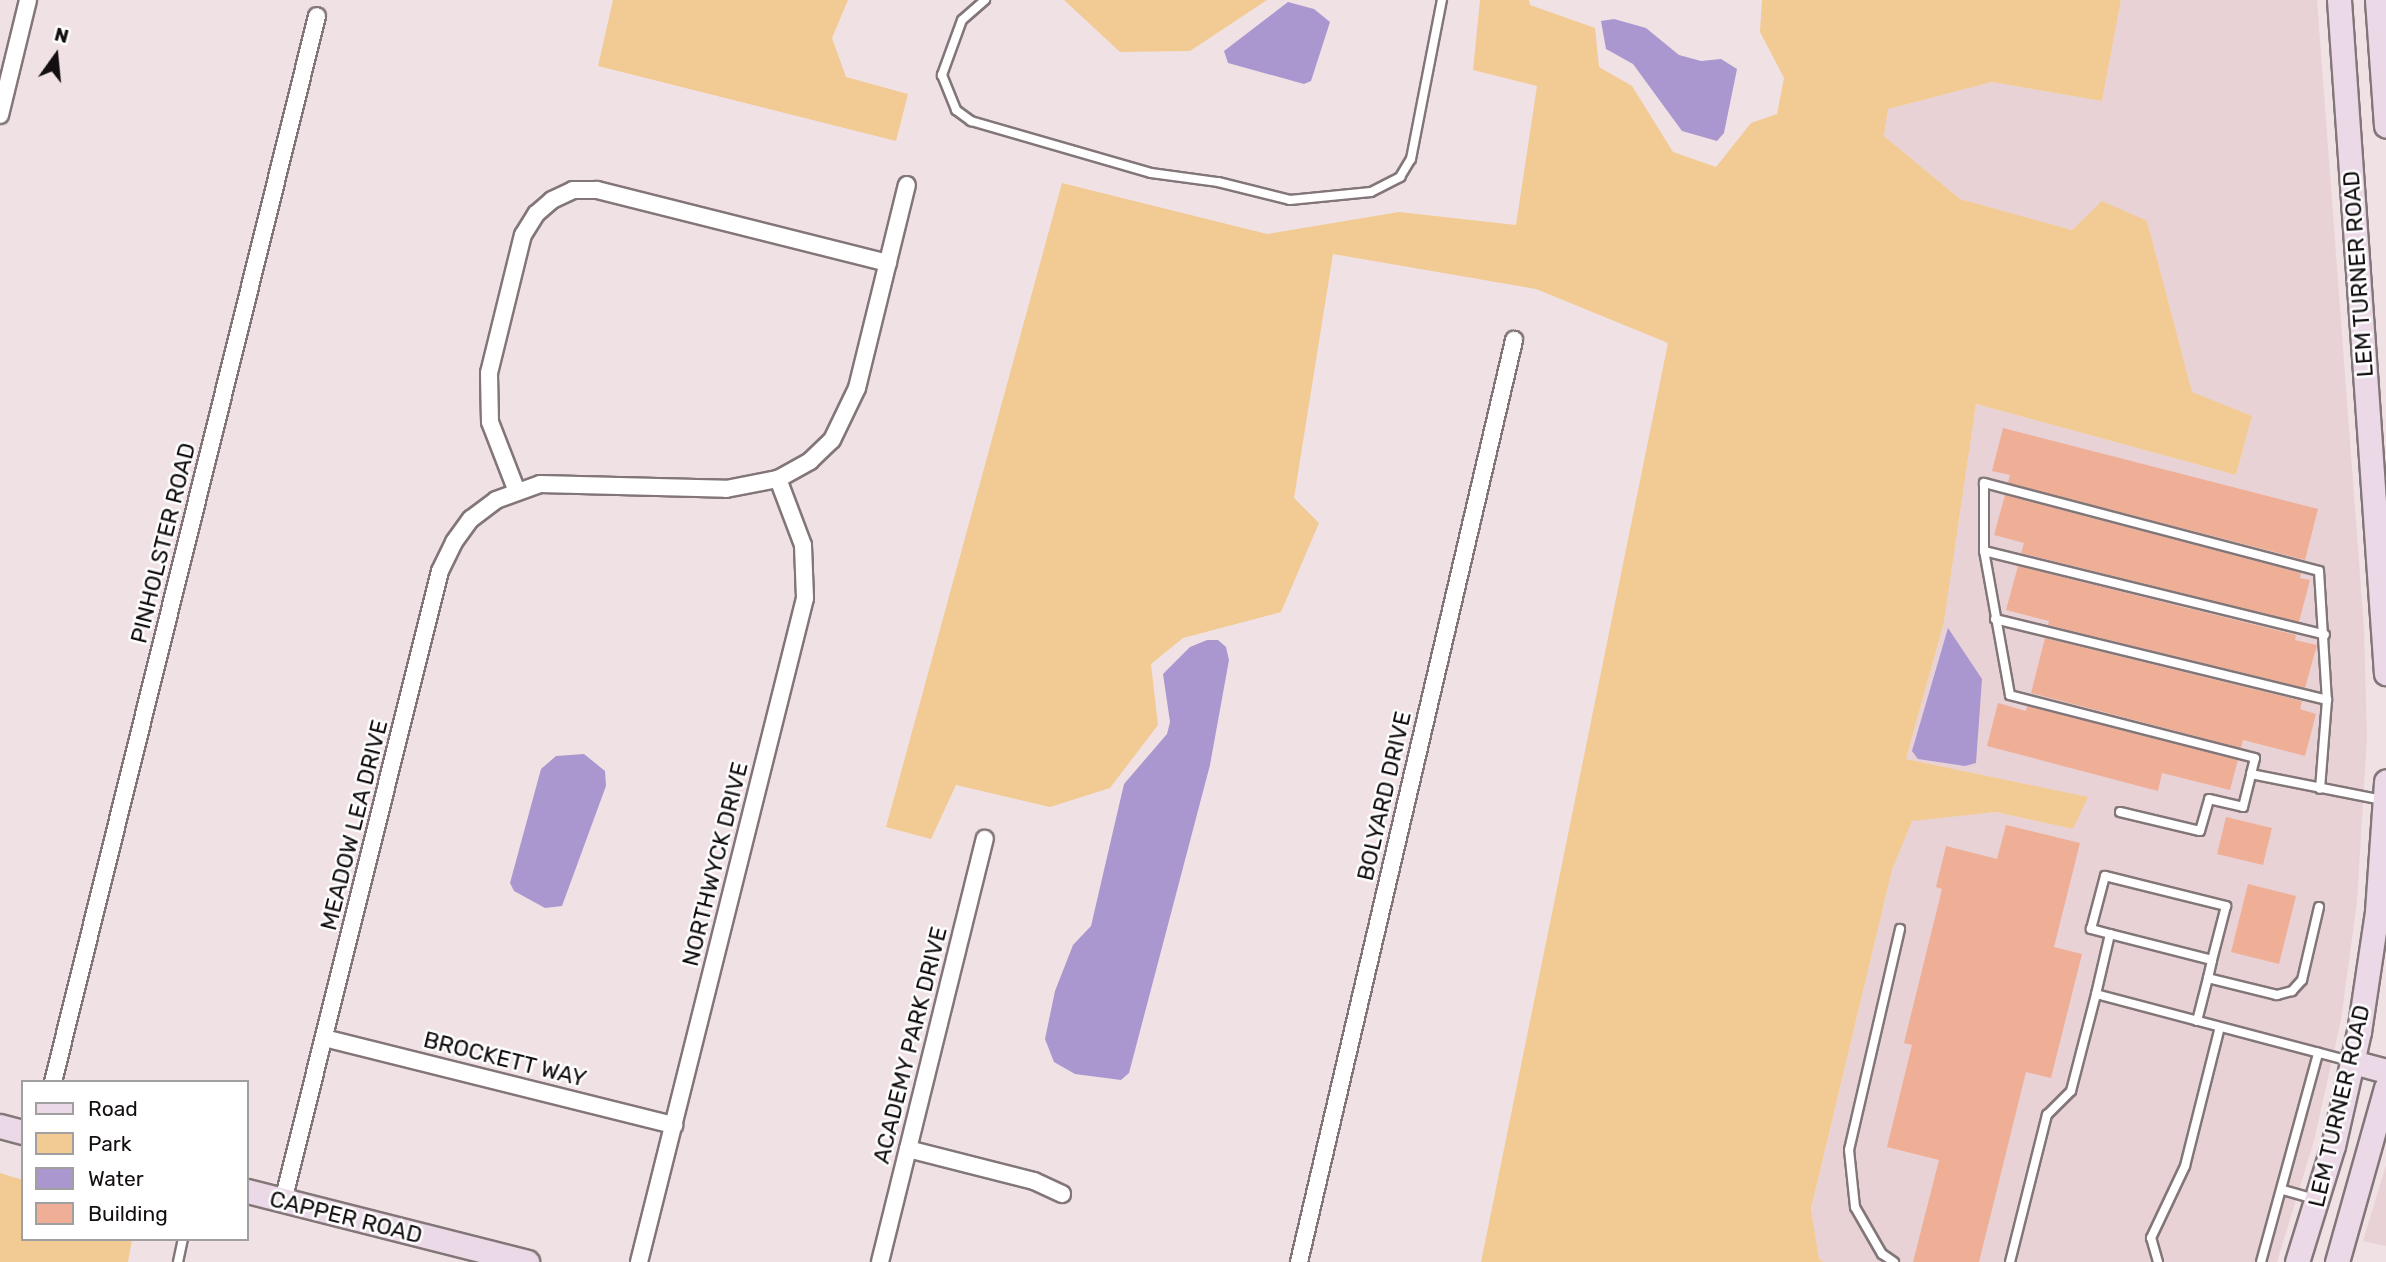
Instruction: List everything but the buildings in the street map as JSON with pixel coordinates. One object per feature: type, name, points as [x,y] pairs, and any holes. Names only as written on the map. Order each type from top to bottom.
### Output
[{"type":"main road","name":"LEM TURNER ROAD","points":[[2339,0],[2382,551],[2386,673]]},
{"type":"main road","points":[[2377,0],[2386,125]]},
{"type":"main road","name":"LEM TURNER ROAD","points":[[2297,1262],[2317,1200],[2353,1062],[2373,945],[2386,794]]},
{"type":"main road","points":[[2353,1062],[2386,1071]]},
{"type":"main road","name":"LEM TURNER ROAD","points":[[2337,1262],[2386,1088]]},
{"type":"main road","points":[[0,1126],[21,1131]]},
{"type":"main road","name":"CAPPER ROAD","points":[[248,1191],[527,1262]]},
{"type":"street","points":[[0,115],[28,0]]},
{"type":"street","name":"PINHOLSTER ROAD","points":[[53,1080],[317,16]]},
{"type":"street","points":[[888,263],[597,190],[573,190],[552,200],[536,214],[523,235],[489,373],[490,422],[516,489],[568,481],[726,489],[778,479],[810,461],[832,440],[847,415],[888,263],[907,185]]},
{"type":"street","name":"BOLYARD DRIVE","points":[[1299,1262],[1514,340]]},
{"type":"street","name":"NORTHWYCK DRIVE","points":[[639,1262],[805,598],[803,545],[778,479]]},
{"type":"street","name":"MEADOW LEA DRIVE","points":[[283,1201],[440,571],[471,519],[516,489]]},
{"type":"street","name":"ACADEMY PARK DRIVE","points":[[880,1262],[985,839]]},
{"type":"street","name":"BROCKETT WAY","points":[[324,1038],[674,1125]]},
{"type":"street","points":[[908,1149],[1034,1181],[1062,1194]]},
{"type":"lane","points":[[985,0],[962,20],[942,75],[956,110],[971,121],[1151,173],[1218,182],[1290,200],[1371,192],[1400,177],[1411,159],[1442,0]]},
{"type":"lane","points":[[2120,812],[2200,831],[2209,799],[2243,807],[2255,758],[2010,695],[1984,551],[1984,483],[2319,571],[2327,700],[2320,789]]},
{"type":"lane","points":[[1984,551],[2325,635]]},
{"type":"lane","points":[[1995,620],[2327,700]]},
{"type":"lane","points":[[2252,774],[2320,789],[2386,794]]},
{"type":"lane","points":[[2197,1021],[2208,978],[2225,906],[2105,876],[2091,929],[2212,960]]},
{"type":"lane","points":[[2208,978],[2277,995],[2292,991],[2302,980],[2319,907]]},
{"type":"lane","points":[[1894,1262],[1882,1254],[1855,1207],[1849,1150],[1899,929]]},
{"type":"lane","points":[[2010,1262],[2047,1115],[2071,1091],[2110,934]]},
{"type":"lane","points":[[2096,994],[2353,1062]]},
{"type":"lane","points":[[2158,1262],[2151,1238],[2185,1166],[2220,1027]]},
{"type":"lane","points":[[2261,1262],[2283,1190],[2318,1053]]},
{"type":"lane","points":[[2283,1190],[2317,1200]]},
{"type":"lane","points":[[178,1262],[183,1241]]},
{"type":"shaded area","points":[[2121,0],[2317,0],[2364,628],[2367,737],[2357,902],[2341,1020],[2314,1141],[2277,1262],[1824,1262],[1819,1260],[1811,1210],[1892,870],[1912,820],[1996,812],[2073,829],[2087,797],[1906,759],[1944,622],[1976,404],[2236,475],[2252,416],[2192,393],[2147,221],[2072,230],[1960,199],[1884,136],[1888,109],[1992,82],[2102,101]]},
{"type":"shaded area","points":[[2386,1165],[2386,1246],[2363,1241]]},
{"type":"green space","points":[[613,0],[848,0],[832,38],[846,77],[908,94],[896,141],[598,66]]},
{"type":"green space","points":[[1064,0],[1267,0],[1190,51],[1120,52]]},
{"type":"green space","points":[[1480,0],[1529,0],[1530,5],[1595,28],[1599,67],[1632,86],[1673,152],[1716,167],[1751,123],[1777,114],[1784,78],[1760,32],[1762,0],[2121,0],[2102,101],[1992,82],[1888,109],[1884,136],[1960,199],[2072,230],[2102,201],[2147,221],[2192,392],[2252,416],[2236,475],[1976,404],[1944,622],[1906,759],[2088,797],[2073,829],[1996,812],[1912,821],[1892,870],[1811,1209],[1819,1259],[1824,1262],[1481,1262],[1668,343],[1536,289],[1333,254],[1294,498],[1319,523],[1281,612],[1183,638],[1151,664],[1158,725],[1110,788],[1050,807],[956,785],[931,839],[886,827],[1062,183],[1267,234],[1399,212],[1516,225],[1537,86],[1473,70]]},
{"type":"green space","points":[[0,1173],[21,1179],[21,1241],[132,1241],[128,1262],[0,1262]]},
{"type":"water","points":[[1288,2],[1314,9],[1330,22],[1311,81],[1304,84],[1228,63],[1224,51]]},
{"type":"water","points":[[1614,19],[1646,28],[1679,55],[1701,61],[1721,59],[1737,69],[1724,133],[1717,141],[1682,131],[1633,64],[1606,49],[1601,21]]},
{"type":"water","points":[[1948,628],[1982,679],[1976,763],[1965,766],[1918,759],[1912,751]]},
{"type":"water","points":[[1207,640],[1218,640],[1226,647],[1229,660],[1210,765],[1129,1073],[1121,1080],[1075,1074],[1054,1062],[1045,1039],[1055,991],[1073,945],[1091,926],[1124,784],[1167,734],[1170,722],[1163,674],[1190,647]]},
{"type":"water","points":[[584,754],[605,771],[606,786],[562,906],[545,908],[514,891],[510,883],[541,769],[556,756]]}]
